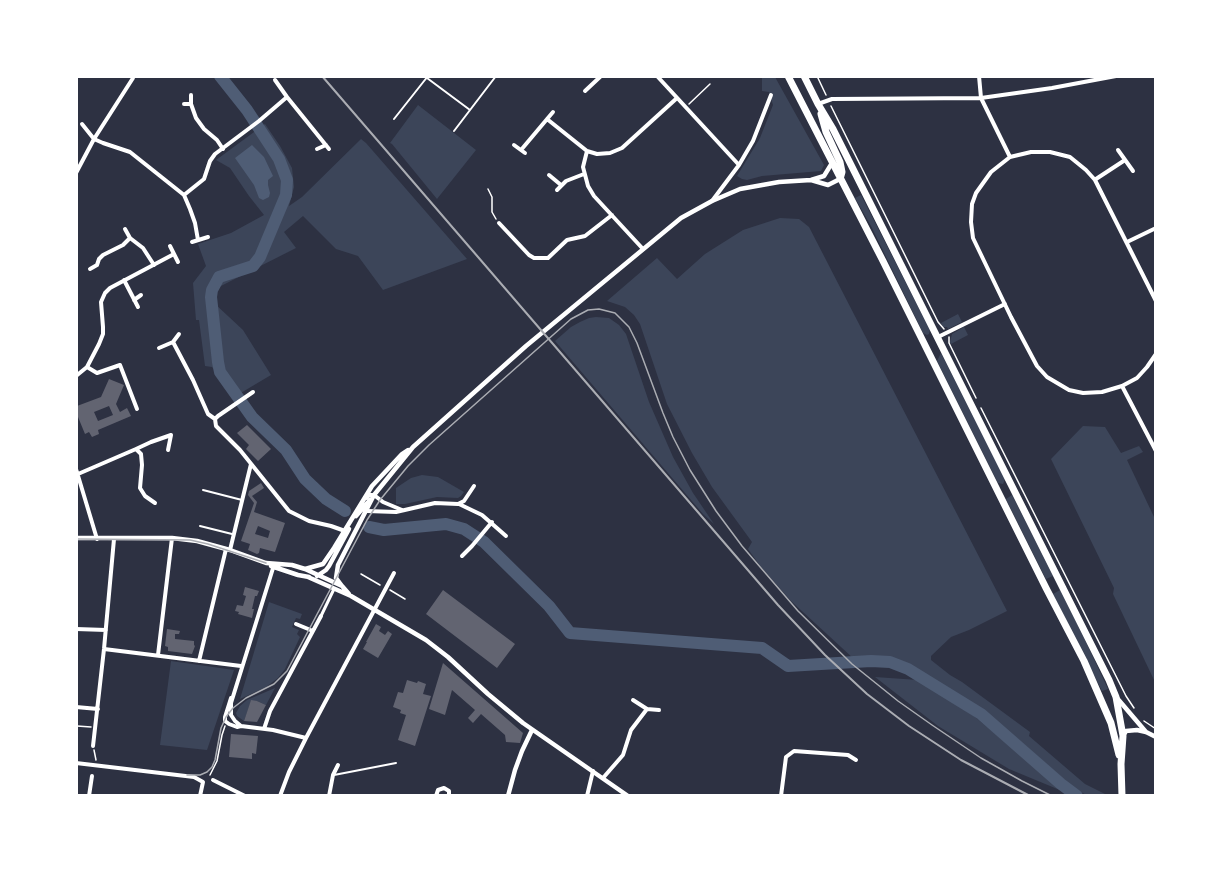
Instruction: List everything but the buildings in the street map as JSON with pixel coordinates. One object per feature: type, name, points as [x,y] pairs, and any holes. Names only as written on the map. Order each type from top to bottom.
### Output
[{"type":"highway","points":[[788,76],[1084,661],[1111,723],[1121,764]]},
{"type":"highway","points":[[804,76],[833,129],[1110,680],[1116,697],[1123,736],[1122,795]]},
{"type":"highway","points":[[818,104],[826,132],[840,162],[842,172],[840,179]]},
{"type":"highway","points":[[923,343],[937,337]]},
{"type":"highway","points":[[997,489],[1010,483]]},
{"type":"highway","points":[[1046,588],[1060,580]]},
{"type":"street","points":[[657,76],[739,165]]},
{"type":"street","points":[[979,76],[981,98],[1010,157]]},
{"type":"street","points":[[818,104],[830,99],[981,98],[1116,76]]},
{"type":"street","points":[[585,91],[600,77],[604,83]]},
{"type":"street","points":[[76,173],[94,139],[133,78]]},
{"type":"street","points":[[275,80],[327,147],[317,149]]},
{"type":"street","points":[[191,95],[191,104],[196,118],[223,149]]},
{"type":"street","points":[[712,201],[739,165],[753,141],[771,95]]},
{"type":"street","points":[[184,195],[204,179],[215,154],[287,97]]},
{"type":"street","points":[[547,119],[587,151],[597,154],[610,153],[622,148],[677,98]]},
{"type":"street","points":[[184,104],[191,104]]},
{"type":"street","points":[[514,145],[523,152],[553,112]]},
{"type":"street","points":[[82,124],[94,139],[130,152],[184,195],[195,223],[198,240]]},
{"type":"street","points":[[1118,150],[1133,171]]},
{"type":"street","points":[[587,151],[583,167],[588,186],[594,196],[643,249]]},
{"type":"street","points":[[1155,301],[1095,180],[1070,157],[1050,152],[1031,152],[1010,157],[990,172],[976,193],[972,204],[973,238],[1037,366],[1047,377],[1070,390],[1083,393],[1102,392],[1122,386],[1137,378],[1155,354]]},
{"type":"street","points":[[1095,180],[1125,160]]},
{"type":"street","points":[[324,584],[318,575],[321,566],[372,486],[383,473],[556,320],[681,218],[740,189],[779,182],[811,180],[824,176],[832,164]]},
{"type":"street","points":[[557,190],[566,181],[584,174]]},
{"type":"street","points":[[549,175],[561,185]]},
{"type":"street","points":[[811,180],[828,185],[840,179]]},
{"type":"street","points":[[499,223],[529,255],[534,258],[548,258],[567,240],[585,236],[612,216]]},
{"type":"street","points":[[1127,242],[1155,228]]},
{"type":"street","points":[[125,229],[130,238],[143,248],[154,265]]},
{"type":"street","points":[[192,242],[208,237]]},
{"type":"street","points":[[90,269],[97,266],[103,255],[123,245],[130,238]]},
{"type":"street","points":[[170,246],[178,262]]},
{"type":"street","points":[[76,376],[87,367],[103,334],[102,297],[110,288],[174,254]]},
{"type":"street","points":[[124,280],[138,307]]},
{"type":"street","points":[[134,300],[141,296]]},
{"type":"street","points":[[937,337],[1005,304]]},
{"type":"street","points":[[159,348],[173,342],[179,334]]},
{"type":"street","points":[[173,342],[194,380],[208,414],[215,419],[216,426],[251,463],[290,511],[309,521],[345,531]]},
{"type":"street","points":[[87,367],[97,373],[120,365],[137,409]]},
{"type":"street","points":[[1122,386],[1155,451]]},
{"type":"street","points":[[215,419],[253,392]]},
{"type":"street","points":[[97,538],[77,471],[171,435],[168,450]]},
{"type":"street","points":[[308,577],[318,575],[329,566],[358,514],[413,447]]},
{"type":"street","points":[[136,449],[141,454],[140,488],[145,496],[155,503]]},
{"type":"street","points":[[199,661],[251,463]]},
{"type":"street","points":[[458,504],[464,501],[474,486]]},
{"type":"street","points":[[359,507],[369,495],[403,510]]},
{"type":"street","points":[[351,596],[336,578],[338,565],[373,497]]},
{"type":"street","points":[[367,511],[396,512],[435,503],[458,504],[482,515],[506,536]]},
{"type":"street","points":[[462,556],[492,522]]},
{"type":"street","points":[[76,538],[172,538],[197,541],[308,577],[351,596],[437,647],[488,694],[532,730],[628,795]]},
{"type":"street","points":[[158,655],[172,538]]},
{"type":"street","points":[[93,746],[114,539]]},
{"type":"street","points":[[274,565],[305,569],[342,586]]},
{"type":"street","points":[[241,726],[233,718],[231,711],[234,693],[274,565]]},
{"type":"street","points":[[305,569],[321,566]]},
{"type":"street","points":[[280,795],[306,738],[394,573]]},
{"type":"street","points":[[264,729],[270,711],[334,589]]},
{"type":"street","points":[[296,624],[312,631]]},
{"type":"street","points":[[76,629],[106,630]]},
{"type":"street","points":[[104,649],[242,666]]},
{"type":"street","points":[[234,693],[229,702],[226,721],[235,726],[264,729],[306,738]]},
{"type":"street","points":[[1116,697],[1146,732]]},
{"type":"street","points":[[633,700],[647,709],[659,711]]},
{"type":"street","points":[[76,707],[98,709]]},
{"type":"street","points":[[603,778],[622,755],[631,730],[647,709]]},
{"type":"street","points":[[508,795],[522,751],[532,730]]},
{"type":"street","points":[[1123,736],[1126,731],[1137,730],[1155,737]]},
{"type":"street","points":[[782,795],[786,757],[794,751],[848,755],[856,760]]},
{"type":"street","points":[[76,763],[196,777],[202,781],[200,795]]},
{"type":"street","points":[[329,795],[333,775],[338,765]]},
{"type":"street","points":[[587,795],[593,771]]},
{"type":"street","points":[[89,795],[92,776]]},
{"type":"street","points":[[213,780],[245,795]]},
{"type":"street","points":[[436,795],[438,790],[444,788],[448,789],[449,795]]},
{"type":"lane","points":[[454,131],[496,76]]},
{"type":"lane","points":[[394,119],[427,77],[470,110]]},
{"type":"lane","points":[[202,490],[242,500]]},
{"type":"lane","points":[[200,526],[233,535]]},
{"type":"lane","points":[[333,775],[396,763]]},
{"type":"path","points":[[817,76],[825,95],[830,99],[831,109],[938,322],[950,335],[949,343],[1134,708]]},
{"type":"path","points":[[685,107],[710,84]]},
{"type":"path","points":[[488,189],[492,197],[492,212],[499,223]]},
{"type":"path","points":[[1143,720],[1155,729]]},
{"type":"path","points":[[202,781],[207,781],[215,766],[226,721]]},
{"type":"path","points":[[77,726],[96,728]]},
{"type":"shaded area","points":[[762,77],[775,77],[824,165],[821,171],[762,176],[747,180],[737,176],[760,138],[773,105],[769,92],[762,91]]},
{"type":"shaded area","points":[[418,105],[476,150],[437,199],[390,143]]},
{"type":"shaded area","points":[[265,124],[292,168],[294,187],[289,206],[302,197],[361,139],[467,259],[383,290],[358,256],[336,249],[303,216],[284,232],[296,248],[217,288],[214,303],[243,330],[271,375],[234,397],[212,367],[205,366],[199,320],[196,320],[193,283],[206,266],[198,244],[231,233],[264,215],[230,168],[216,160]]},
{"type":"shaded area","points":[[252,145],[264,157],[273,176],[268,180],[269,197],[263,200],[259,198],[254,185],[235,158]]},
{"type":"shaded area","points":[[861,195],[930,330],[927,335],[923,333],[855,198]]},
{"type":"shaded area","points":[[780,218],[799,219],[809,227],[1007,611],[951,637],[931,656],[931,660],[1030,732],[1029,736],[1085,784],[1107,795],[1086,795],[1071,786],[988,715],[910,666],[885,658],[854,659],[791,601],[761,567],[748,549],[752,542],[712,487],[692,453],[667,404],[640,324],[625,307],[607,301],[657,258],[677,279],[705,254],[743,230]]},
{"type":"shaded area","points":[[958,314],[962,322],[948,329],[943,327],[941,323]]},
{"type":"shaded area","points":[[596,317],[609,318],[626,334],[649,402],[673,457],[714,524],[555,341],[571,327]]},
{"type":"shaded area","points":[[964,327],[968,335],[951,344],[952,334]]},
{"type":"shaded area","points":[[941,353],[1005,479],[1003,484],[998,483],[937,361]]},
{"type":"shaded area","points":[[1083,426],[1105,427],[1121,453],[1139,446],[1143,452],[1127,460],[1155,519],[1155,682],[1113,594],[1114,588],[1051,459]]},
{"type":"shaded area","points":[[422,475],[438,477],[464,492],[458,498],[437,497],[396,504],[396,488],[411,478]]},
{"type":"shaded area","points":[[1012,495],[1053,576],[1046,579],[1006,499]]},
{"type":"shaded area","points":[[1060,590],[1108,689],[1102,691],[1053,594]]},
{"type":"shaded area","points":[[269,602],[302,614],[300,619],[296,618],[292,627],[299,630],[297,634],[300,637],[285,669],[278,678],[266,687],[240,699]]},
{"type":"shaded area","points":[[171,661],[234,670],[207,750],[160,745]]},
{"type":"shaded area","points":[[875,677],[918,680],[975,717],[1067,793],[1009,769],[938,726]]},
{"type":"shaded area","points":[[275,688],[266,705],[251,701],[244,721],[237,716],[236,713],[240,706],[247,700]]},
{"type":"waterway","points":[[220,76],[247,110],[279,159],[287,180],[286,195],[260,257],[253,266],[219,277],[212,290],[220,372],[252,417],[286,450],[305,479],[326,499],[345,511]]},
{"type":"waterway","points":[[369,527],[384,530],[446,524],[464,529],[484,542],[549,606],[570,633],[762,648],[788,666],[890,662],[908,669],[981,714],[1077,796]]},
{"type":"tram line","points":[[187,775],[200,775],[212,767],[221,728],[233,708],[246,698],[274,684],[287,671],[367,520],[408,466],[571,319],[588,310],[599,309],[615,313],[629,327],[673,437],[690,470],[742,546],[798,611],[852,664],[898,701],[981,758],[1052,796]]},
{"type":"tram line","points":[[76,539],[190,540],[266,563]]},
{"type":"railway","points":[[322,76],[778,605],[825,655],[867,694],[909,726],[961,760],[1030,796]]}]
